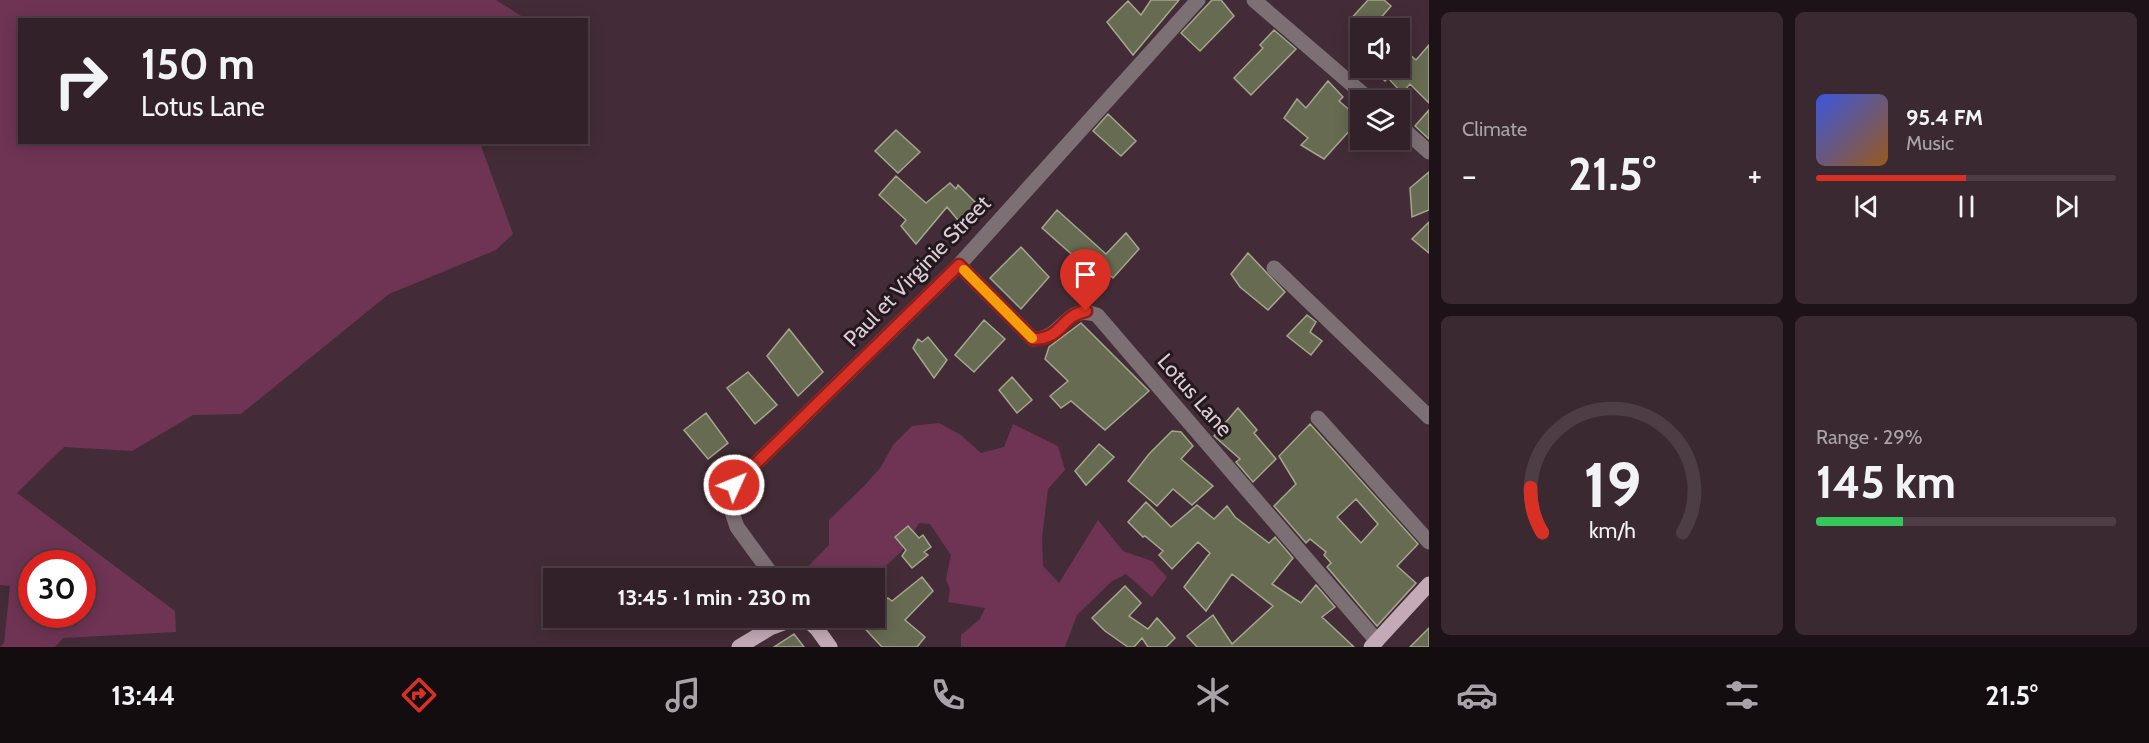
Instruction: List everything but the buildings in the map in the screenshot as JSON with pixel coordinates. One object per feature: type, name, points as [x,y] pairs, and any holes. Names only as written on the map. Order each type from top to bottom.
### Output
[{"type":"main road","points":[[1374,644],[1429,584]]},
{"type":"main road","points":[[739,647],[770,628]]},
{"type":"main road","points":[[817,628],[830,647]]},
{"type":"street","name":"Paul et Virginie Street","points":[[768,568],[738,527],[728,500],[734,485],[959,265],[1198,0]]},
{"type":"street","points":[[1254,0],[1358,90]]},
{"type":"street","points":[[1410,135],[1429,152]]},
{"type":"street","name":"Lotus Lane","points":[[959,265],[1033,339],[1044,339],[1058,332],[1072,314],[1086,311],[1097,315],[1374,644]]},
{"type":"street","points":[[1274,268],[1429,417]]},
{"type":"street","points":[[1318,418],[1429,542]]},
{"type":"shaded area","points":[[0,0],[496,0],[524,18],[18,18],[18,144],[480,144],[513,234],[496,250],[389,294],[241,414],[193,415],[132,451],[64,447],[17,493],[93,550],[18,550],[18,628],[96,628],[96,552],[175,611],[176,632],[63,638],[55,647],[0,647],[4,643],[10,586],[0,585]]},
{"type":"shaded area","points":[[939,423],[961,435],[981,453],[1004,447],[1013,424],[1058,446],[1065,470],[1048,489],[1042,538],[1043,566],[1059,583],[1098,520],[1123,551],[1152,561],[1167,577],[1152,597],[1126,574],[1112,581],[1077,615],[1065,647],[961,647],[961,635],[980,619],[985,608],[948,602],[950,590],[946,579],[951,555],[930,524],[919,523],[901,552],[883,568],[807,568],[829,545],[829,520],[881,467],[893,445],[912,426]]},
{"type":"slow traffic","points":[[964,270],[1032,338]]},
{"type":"route","points":[[734,485],[959,265],[1033,339],[1044,339],[1058,332],[1072,314],[1086,311]]}]
